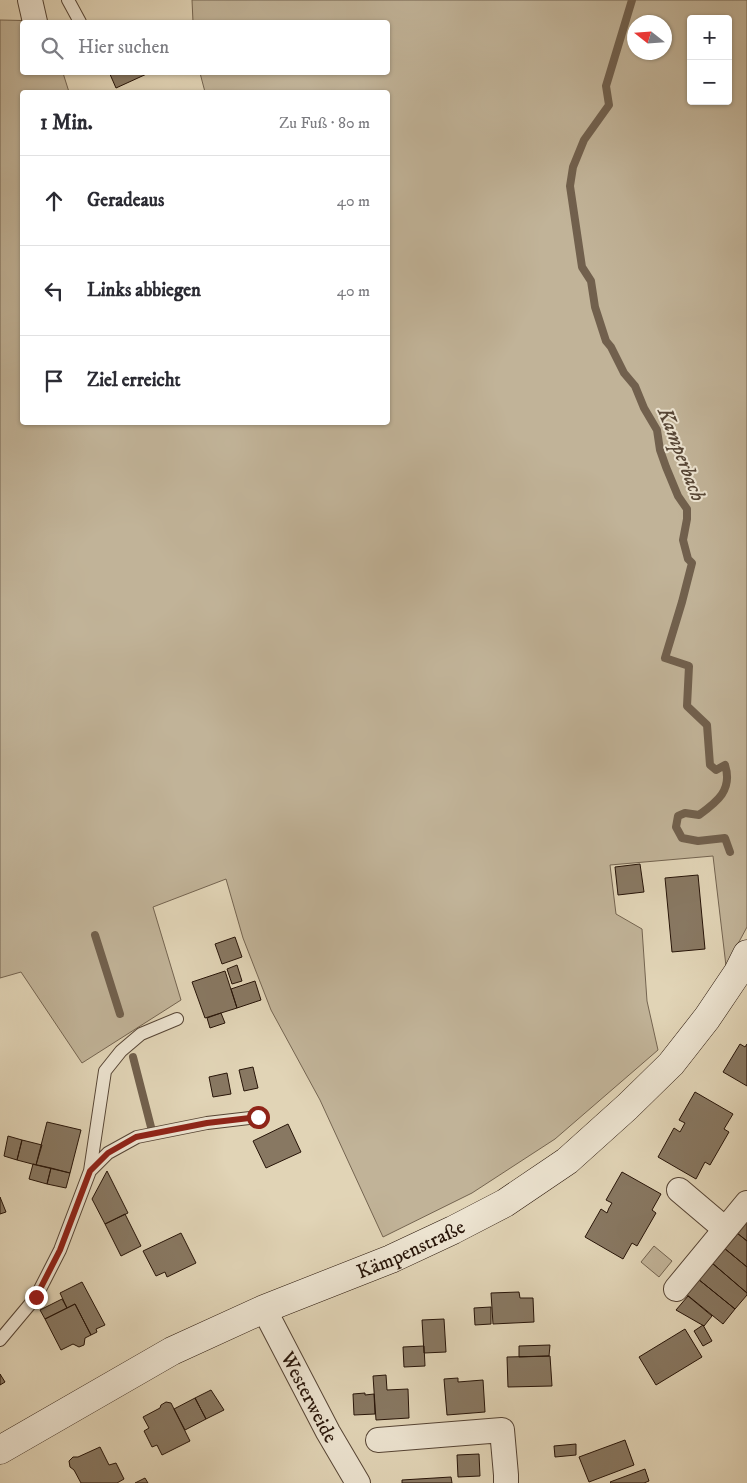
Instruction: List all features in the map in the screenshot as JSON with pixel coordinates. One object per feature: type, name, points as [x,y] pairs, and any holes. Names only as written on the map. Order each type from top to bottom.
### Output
[{"type":"street","points":[[30,0],[35,20]]},
{"type":"street","name":"Kämpenstraße","points":[[0,1450],[172,1351],[264,1310],[390,1259],[453,1230],[504,1203],[567,1161],[671,1064],[707,1018],[738,972],[747,954]]},
{"type":"street","points":[[679,1190],[725,1229]]},
{"type":"street","points":[[676,1288],[747,1203]]},
{"type":"street","name":"Westerweide","points":[[264,1310],[328,1432],[358,1483]]},
{"type":"street","points":[[378,1440],[502,1430],[506,1483]]},
{"type":"lane","points":[[68,0],[79,20]]},
{"type":"lane","points":[[0,1340],[36,1297],[60,1250],[90,1171],[104,1071],[120,1050],[141,1034],[177,1019]]},
{"type":"lane","points":[[90,1171],[108,1153],[136,1137],[207,1123],[258,1117]]},
{"type":"shaded area","points":[[192,0],[747,0],[747,927],[726,966],[713,856],[610,865],[616,914],[642,929],[647,1001],[658,1050],[555,1139],[472,1193],[383,1237],[320,1100],[271,1010],[243,938],[226,879],[153,907],[181,1000],[82,1063],[21,972],[0,978],[0,20],[20,20],[20,75],[64,75],[68,90],[20,90],[20,425],[390,425],[390,90],[204,90],[201,75],[390,75],[390,20],[193,20]]},
{"type":"shaded area","points":[[654,1246],[672,1261],[659,1277],[641,1262]]},
{"type":"building","points":[[110,75],[144,75],[116,88]]},
{"type":"building","points":[[640,864],[644,892],[618,895],[615,867]]},
{"type":"building","points":[[698,875],[705,949],[672,952],[665,878]]},
{"type":"building","points":[[235,937],[242,957],[222,964],[215,944]]},
{"type":"building","points":[[237,965],[242,981],[232,984],[227,969]]},
{"type":"building","points":[[225,971],[237,1008],[205,1018],[192,982]]},
{"type":"building","points":[[255,981],[261,1000],[237,1008],[231,989]]},
{"type":"building","points":[[221,1013],[225,1023],[210,1028],[207,1018]]},
{"type":"building","points":[[740,1044],[745,1047],[747,1044],[747,1086],[723,1072]]},
{"type":"building","points":[[253,1067],[258,1088],[244,1091],[239,1070]]},
{"type":"building","points":[[227,1073],[231,1094],[213,1097],[209,1077]]},
{"type":"building","points":[[695,1092],[733,1114],[724,1129],[729,1132],[710,1165],[705,1162],[696,1179],[658,1157],[674,1128],[680,1132],[685,1123],[679,1120]]},
{"type":"building","points":[[47,1122],[81,1130],[70,1173],[36,1165]]},
{"type":"building","points":[[288,1124],[301,1152],[266,1168],[253,1141]]},
{"type":"building","points":[[8,1136],[22,1140],[17,1160],[4,1156]]},
{"type":"building","points":[[22,1140],[42,1145],[36,1165],[17,1160]]},
{"type":"building","points":[[33,1164],[51,1168],[47,1184],[29,1179]]},
{"type":"building","points":[[51,1168],[70,1173],[66,1188],[47,1184]]},
{"type":"building","points":[[107,1171],[128,1213],[105,1224],[92,1199]]},
{"type":"building","points":[[622,1172],[661,1194],[652,1210],[656,1213],[637,1246],[632,1243],[623,1259],[585,1237],[601,1209],[607,1213],[612,1203],[606,1200]]},
{"type":"building","points":[[0,1197],[6,1212],[0,1214]]},
{"type":"building","points":[[125,1214],[141,1246],[121,1256],[105,1224]]},
{"type":"building","points":[[747,1220],[747,1241],[737,1233]]},
{"type":"building","points":[[181,1233],[196,1263],[167,1277],[165,1272],[156,1276],[143,1251]]},
{"type":"building","points":[[737,1233],[747,1241],[747,1267],[724,1248]]},
{"type":"building","points":[[724,1248],[747,1267],[747,1293],[712,1263]]},
{"type":"building","points":[[712,1263],[747,1293],[735,1309],[698,1279]]},
{"type":"building","points":[[698,1279],[735,1309],[723,1324],[686,1294]]},
{"type":"building","points":[[82,1282],[105,1325],[96,1329],[97,1332],[91,1335],[75,1304],[67,1308],[60,1293]]},
{"type":"building","points":[[519,1292],[520,1298],[533,1298],[534,1322],[493,1324],[491,1293]]},
{"type":"building","points":[[688,1296],[712,1316],[704,1326],[676,1310]]},
{"type":"building","points":[[62,1299],[67,1308],[45,1319],[40,1310]]},
{"type":"building","points":[[75,1304],[91,1335],[85,1338],[84,1345],[79,1347],[73,1344],[61,1350],[45,1319]]},
{"type":"building","points":[[491,1307],[491,1324],[475,1325],[474,1308]]},
{"type":"building","points":[[444,1319],[446,1352],[424,1353],[422,1320]]},
{"type":"building","points":[[703,1325],[712,1341],[703,1346],[694,1331]]},
{"type":"building","points":[[685,1329],[702,1357],[656,1385],[639,1357]]},
{"type":"building","points":[[550,1345],[549,1356],[519,1357],[519,1346]]},
{"type":"building","points":[[424,1346],[425,1366],[404,1367],[403,1347]]},
{"type":"building","points":[[550,1356],[552,1386],[508,1387],[507,1357]]},
{"type":"building","points":[[0,1374],[5,1382],[0,1385]]},
{"type":"building","points":[[386,1375],[387,1390],[408,1389],[409,1418],[376,1420],[373,1376]]},
{"type":"building","points":[[458,1378],[458,1382],[483,1380],[485,1412],[447,1415],[444,1379]]},
{"type":"building","points":[[211,1390],[224,1410],[206,1419],[195,1398]]},
{"type":"building","points":[[365,1393],[365,1395],[374,1394],[375,1414],[354,1415],[353,1394]]},
{"type":"building","points":[[195,1398],[206,1419],[185,1430],[174,1409]]},
{"type":"building","points":[[166,1402],[171,1403],[190,1441],[162,1455],[157,1445],[152,1447],[144,1431],[149,1428],[143,1417],[160,1408]]},
{"type":"building","points":[[625,1440],[634,1465],[589,1482],[579,1457]]},
{"type":"building","points":[[576,1444],[576,1455],[555,1457],[554,1446]]},
{"type":"building","points":[[100,1447],[109,1465],[116,1463],[124,1479],[117,1483],[81,1483],[74,1470],[70,1467],[69,1461],[73,1457],[78,1457]]},
{"type":"building","points":[[479,1454],[480,1476],[458,1477],[457,1455]]},
{"type":"building","points":[[645,1469],[649,1481],[644,1483],[610,1482]]},
{"type":"building","points":[[451,1477],[452,1483],[402,1483],[402,1480]]},
{"type":"building","points":[[145,1478],[148,1483],[135,1483]]},
{"type":"waterway","name":"Kamperbach","points":[[632,0],[606,86],[609,105],[584,140],[573,167],[570,186],[582,267],[591,281],[595,307],[606,341],[624,373],[635,386],[644,408],[657,430],[660,450],[666,467],[678,496],[687,509],[683,540],[688,559],[692,563],[665,658],[689,666],[687,706],[707,725],[710,765],[716,770],[725,765],[727,782],[722,794],[712,805],[699,815],[685,813],[678,816],[676,827],[682,838],[698,841],[725,838],[730,852]]},
{"type":"waterway","points":[[95,935],[120,1014]]},
{"type":"waterway","points":[[133,1057],[151,1127]]},
{"type":"route","points":[[36,1297],[60,1250],[90,1171],[108,1153],[136,1137],[207,1123],[258,1117]]}]
